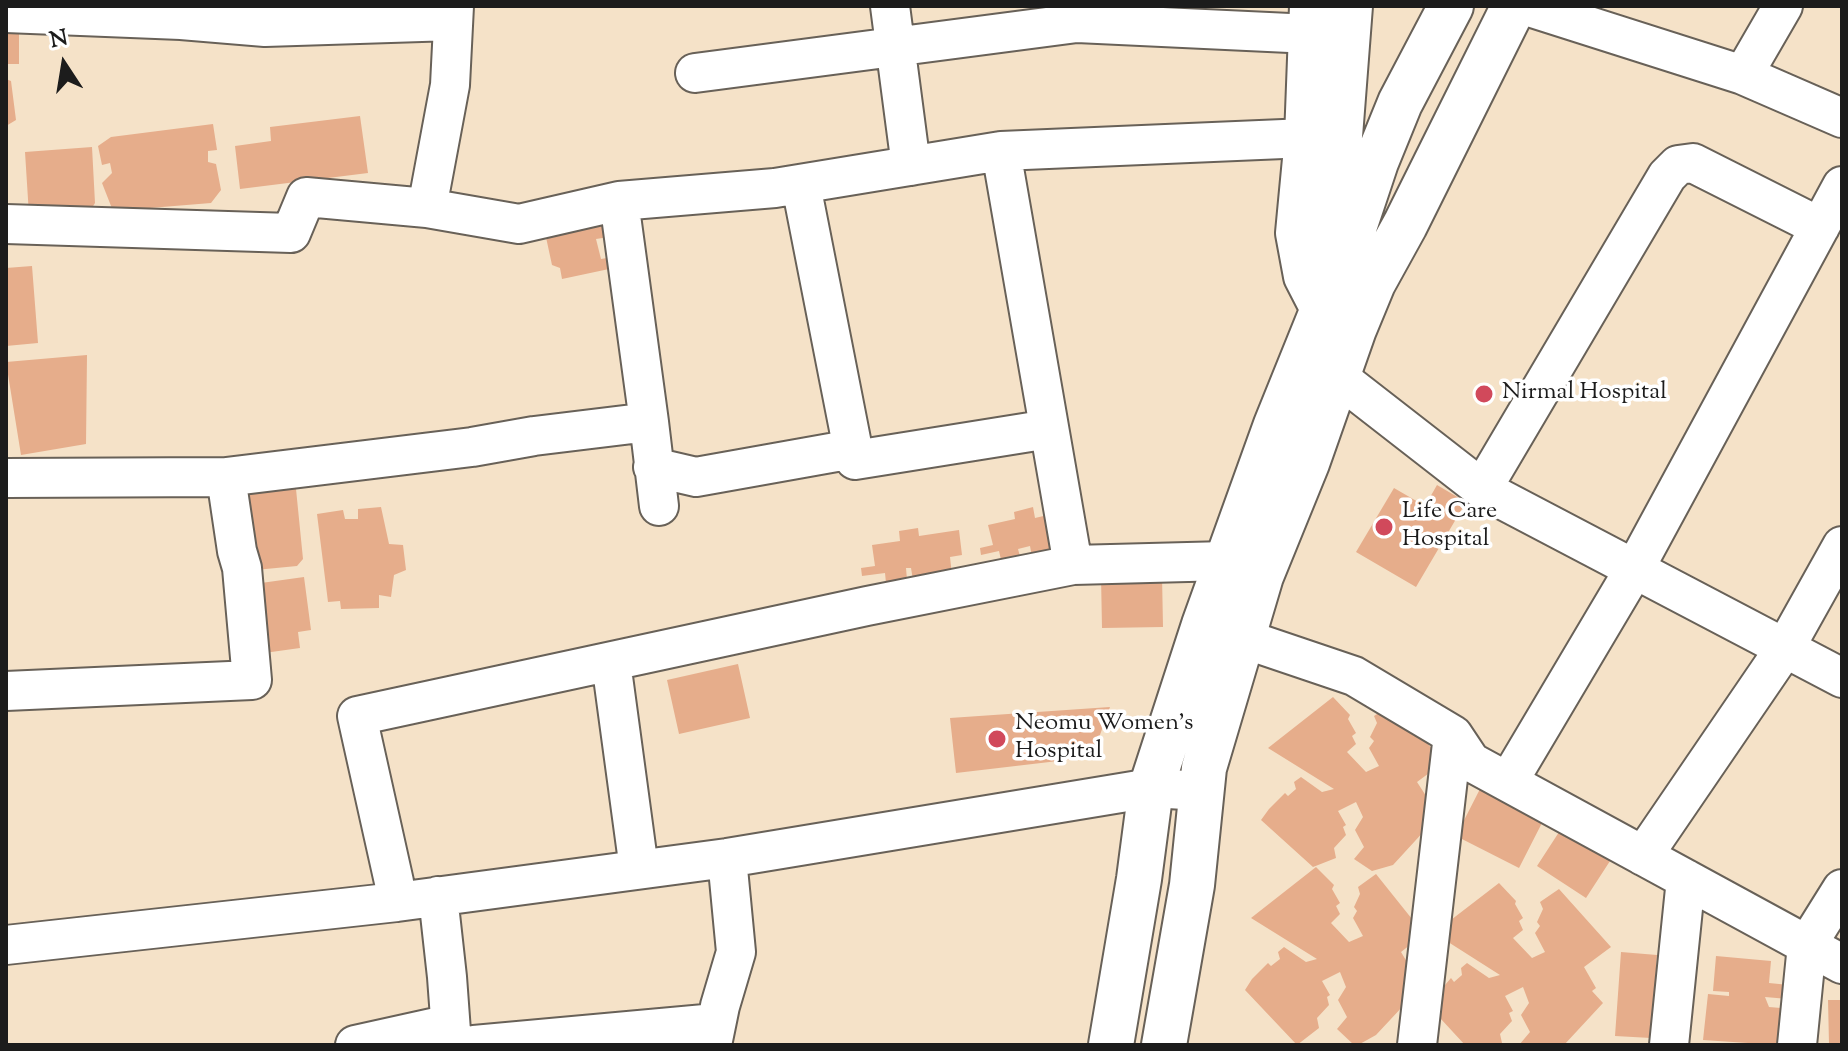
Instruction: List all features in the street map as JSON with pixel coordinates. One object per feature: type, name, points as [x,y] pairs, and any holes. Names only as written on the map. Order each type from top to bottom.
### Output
[{"type":"main road","points":[[1350,6],[1339,149],[1340,246],[1358,271]]},
{"type":"main road","points":[[1164,1045],[1192,885],[1204,768],[1224,632],[1226,561],[1276,425],[1338,319],[1358,271],[1376,162],[1400,103],[1451,6]]},
{"type":"main road","points":[[1358,271],[1412,211],[1514,6]]},
{"type":"main road","points":[[1111,1045],[1151,788],[1224,632],[1261,576],[1338,377],[1338,319],[1306,276],[1298,233],[1307,138],[1312,20]]},
{"type":"street","points":[[890,6],[911,166]]},
{"type":"street","points":[[1526,6],[1743,75],[1842,118]]},
{"type":"street","points":[[1743,75],[1783,6]]},
{"type":"street","points":[[6,13],[181,20],[265,27],[310,16],[453,14],[450,85],[427,208]]},
{"type":"street","points":[[695,73],[1077,23],[1312,20]]},
{"type":"street","points":[[6,224],[291,233],[306,197],[427,208],[519,224],[619,201],[801,185],[1001,151],[1307,138]]},
{"type":"street","points":[[1001,151],[1073,565]]},
{"type":"street","points":[[1482,489],[1667,176],[1678,165],[1693,163],[1820,227]]},
{"type":"street","points":[[801,185],[855,460],[1049,429]]},
{"type":"street","points":[[1508,782],[1635,568],[1842,186]]},
{"type":"street","points":[[619,201],[659,506]]},
{"type":"street","points":[[1338,377],[1482,489],[1842,678]]},
{"type":"street","points":[[6,478],[119,468],[226,477],[649,422]]},
{"type":"street","points":[[653,467],[696,477],[853,449]]},
{"type":"street","points":[[6,691],[252,680],[242,568],[226,477]]},
{"type":"street","points":[[1643,856],[1785,648],[1842,546]]},
{"type":"street","points":[[397,902],[357,716],[1073,565],[1226,561]]},
{"type":"street","points":[[1224,632],[1354,676],[1453,735],[1471,762],[1842,964]]},
{"type":"street","points":[[611,662],[639,869]]},
{"type":"street","points":[[1417,1045],[1453,735]]},
{"type":"street","points":[[6,945],[397,902],[727,858],[1151,788],[1202,791]]},
{"type":"street","points":[[355,1045],[459,1038],[714,1034],[736,952],[727,858]]},
{"type":"street","points":[[1669,1045],[1686,879]]},
{"type":"street","points":[[1797,1045],[1807,945],[1842,889]]},
{"type":"street","points":[[438,896],[447,977],[459,1038]]},
{"type":"building","points":[[6,17],[19,17],[19,64],[6,64]]},
{"type":"building","points":[[6,79],[11,81],[16,120],[6,126]]},
{"type":"building","points":[[360,116],[368,173],[240,189],[235,146],[271,141],[270,127]]},
{"type":"building","points":[[213,124],[217,150],[208,151],[208,162],[216,164],[221,190],[211,203],[113,211],[102,183],[112,173],[110,163],[102,165],[98,146],[111,137]]},
{"type":"building","points":[[92,147],[95,203],[90,211],[29,215],[25,152]]},
{"type":"building","points":[[604,215],[609,237],[596,239],[601,259],[607,258],[609,269],[562,279],[560,268],[552,265],[544,228]]},
{"type":"building","points":[[32,266],[38,343],[6,346],[6,268]]},
{"type":"building","points":[[87,355],[86,444],[21,455],[6,362]]},
{"type":"building","points":[[295,479],[303,559],[297,566],[245,571],[237,486]]},
{"type":"building","points":[[1437,485],[1466,502],[1416,587],[1356,552],[1394,488],[1425,506]]},
{"type":"building","points":[[381,507],[389,544],[403,545],[406,570],[394,575],[391,597],[379,595],[379,608],[341,609],[340,601],[328,602],[317,514],[343,510],[345,519],[358,519],[358,509]]},
{"type":"building","points":[[1033,507],[1035,518],[1052,514],[1057,550],[1032,557],[1030,546],[1018,549],[1021,560],[1002,564],[999,551],[981,555],[980,548],[993,545],[988,525],[1015,519],[1014,512]]},
{"type":"building","points":[[918,528],[919,536],[959,530],[962,555],[950,557],[952,575],[913,580],[911,568],[906,568],[907,580],[886,583],[885,573],[862,576],[861,568],[875,566],[872,545],[900,541],[899,531]]},
{"type":"building","points":[[1162,575],[1163,627],[1102,628],[1101,576]]},
{"type":"building","points":[[304,577],[311,630],[298,632],[300,648],[257,654],[254,629],[267,627],[261,583]]},
{"type":"building","points":[[738,664],[750,718],[679,734],[667,680]]},
{"type":"building","points":[[1333,697],[1350,715],[1348,719],[1356,733],[1352,736],[1356,744],[1347,752],[1366,772],[1379,766],[1369,748],[1374,741],[1370,737],[1377,723],[1374,716],[1392,704],[1444,762],[1417,782],[1430,802],[1425,806],[1437,817],[1393,865],[1372,871],[1354,859],[1364,847],[1355,830],[1363,817],[1356,802],[1338,811],[1346,825],[1343,827],[1346,835],[1334,848],[1336,858],[1313,867],[1261,820],[1285,793],[1288,796],[1296,789],[1294,782],[1301,777],[1322,792],[1334,789],[1268,748]]},
{"type":"building","points":[[1110,707],[1092,757],[956,773],[950,718]]},
{"type":"building","points":[[1481,787],[1544,819],[1519,868],[1456,836]]},
{"type":"building","points":[[1561,829],[1610,861],[1586,898],[1537,866]]},
{"type":"building","points":[[1316,867],[1334,885],[1332,889],[1340,903],[1336,906],[1340,914],[1331,923],[1349,942],[1363,936],[1353,918],[1360,894],[1358,887],[1376,874],[1424,934],[1401,952],[1413,972],[1418,990],[1376,1035],[1358,1045],[1354,1045],[1337,1029],[1347,1017],[1338,1000],[1346,987],[1340,972],[1322,981],[1330,995],[1327,997],[1329,1005],[1317,1018],[1319,1028],[1297,1045],[1245,990],[1268,963],[1271,966],[1280,959],[1278,952],[1284,947],[1306,962],[1317,959],[1251,918]]},
{"type":"building","points":[[1499,883],[1516,901],[1523,918],[1519,921],[1523,930],[1513,938],[1532,958],[1545,952],[1535,933],[1540,926],[1537,922],[1543,909],[1540,902],[1559,889],[1611,947],[1584,967],[1596,988],[1592,991],[1603,1003],[1564,1045],[1519,1045],[1530,1032],[1521,1015],[1529,1003],[1523,987],[1505,996],[1513,1011],[1509,1013],[1512,1021],[1500,1034],[1500,1045],[1465,1045],[1428,1005],[1451,978],[1454,982],[1462,975],[1461,968],[1467,963],[1489,978],[1500,975],[1434,933]]},
{"type":"building","points":[[1621,952],[1657,955],[1651,1038],[1615,1036]]},
{"type":"building","points":[[1716,956],[1771,961],[1769,983],[1789,985],[1788,999],[1765,997],[1769,1007],[1781,1008],[1778,1045],[1703,1040],[1708,994],[1729,996],[1729,992],[1713,991]]},
{"type":"building","points":[[1828,1000],[1842,1000],[1842,1043],[1829,1044]]},
{"type":"place","name":"Nirmal Hospital","points":[[1484,394]]},
{"type":"place","name":"Life Care Hospital","points":[[1384,527]]},
{"type":"place","name":"Neomu Women's Hospital","points":[[997,739]]}]
